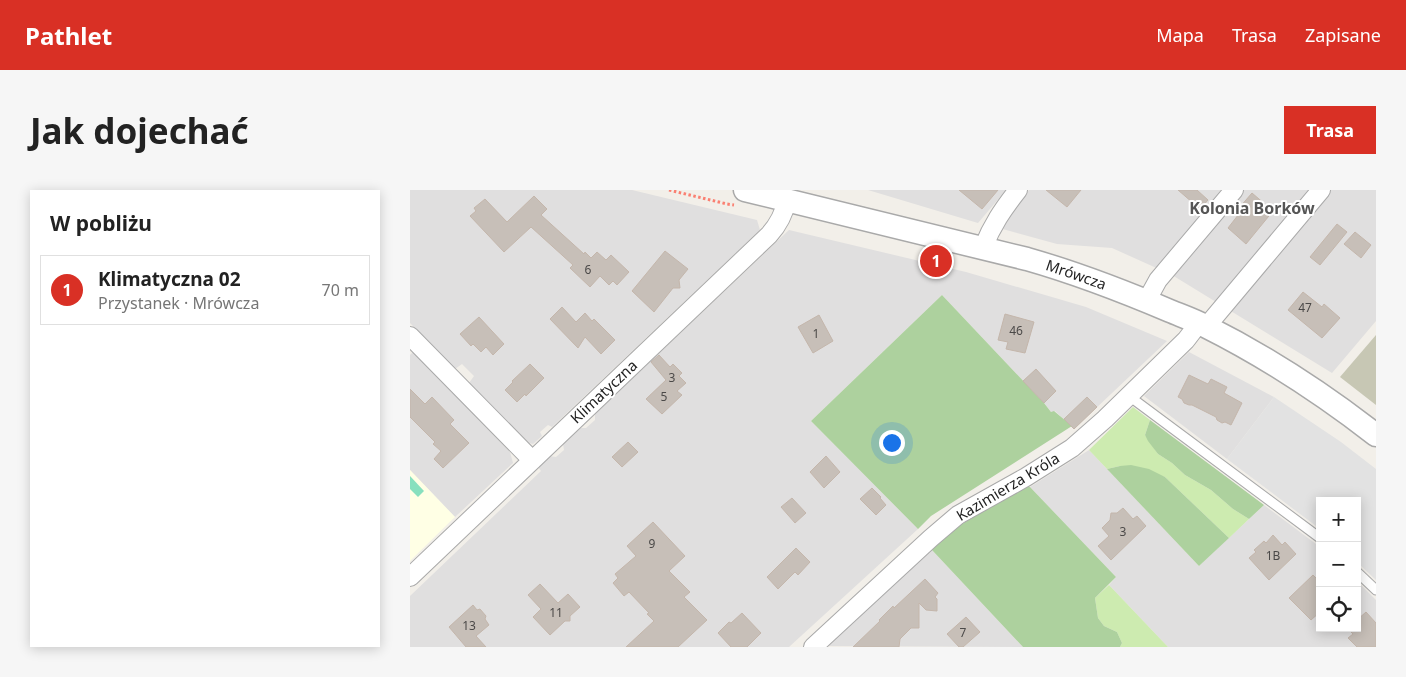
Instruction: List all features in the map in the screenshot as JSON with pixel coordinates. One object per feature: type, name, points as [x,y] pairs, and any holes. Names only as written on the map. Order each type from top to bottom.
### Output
[{"type":"street","points":[[983,248],[990,230],[1002,210],[1018,190]]},
{"type":"street","points":[[1147,300],[1163,273],[1234,190]]},
{"type":"street","name":"Kazimierza Króla","points":[[813,647],[931,538],[958,516],[1072,448],[1105,419],[1203,325],[1321,190]]},
{"type":"street","name":"Mrówcza","points":[[740,197],[787,200],[983,248],[1060,268],[1147,300],[1203,325],[1293,377],[1376,435]]},
{"type":"street","name":"Klimatyczna","points":[[410,577],[770,236],[783,215],[787,200]]},
{"type":"street","points":[[410,336],[532,460]]},
{"type":"lane","points":[[1129,396],[1316,535]]},
{"type":"lane","points":[[1361,576],[1376,590]]},
{"type":"path","points":[[669,190],[727,204],[740,197]]},
{"type":"shaded area","points":[[410,190],[632,190],[757,220],[760,230],[552,427],[548,425],[540,432],[542,436],[533,444],[529,443],[469,383],[474,376],[462,364],[455,369],[410,323]]},
{"type":"shaded area","points":[[868,190],[1006,190],[978,223]]},
{"type":"shaded area","points":[[1029,190],[1376,190],[1376,321],[1332,373],[1172,275],[1112,248],[1057,244],[999,228]]},
{"type":"shaded area","points":[[789,230],[966,272],[1086,307],[1167,341],[1074,429],[1055,411],[1052,413],[942,295],[811,421],[918,529],[789,647],[410,647],[410,596],[541,471],[538,467],[549,456],[556,457],[564,450],[563,444],[580,428],[586,428],[595,420],[595,414]]},
{"type":"shaded area","points":[[1376,335],[1376,405],[1340,377]]},
{"type":"shaded area","points":[[414,351],[510,452],[513,463],[455,517],[410,470],[410,355]]},
{"type":"shaded area","points":[[1189,352],[1274,397],[1227,459],[1144,396]]},
{"type":"shaded area","points":[[1274,397],[1341,442],[1376,469],[1376,580],[1361,566],[1361,497],[1316,497],[1316,526],[1227,459]]},
{"type":"shaded area","points":[[1089,450],[1199,566],[1264,505],[1316,544],[1316,632],[1361,632],[1361,585],[1376,600],[1376,647],[1168,647],[1109,585],[1116,577],[1030,487]]},
{"type":"shaded area","points":[[410,470],[455,517],[410,561]]},
{"type":"shaded area","points":[[932,550],[1023,647],[827,646],[923,556]]},
{"type":"green space","points":[[942,295],[1051,412],[1054,411],[1072,426],[931,516],[918,529],[811,421]]},
{"type":"green space","points":[[1133,407],[1150,420],[1145,435],[1158,454],[1185,475],[1211,490],[1233,509],[1249,519],[1229,538],[1165,477],[1120,466],[1107,469],[1089,450]]},
{"type":"green space","points":[[1150,420],[1264,505],[1249,519],[1233,509],[1211,490],[1185,475],[1158,454],[1148,441],[1145,435]]},
{"type":"green space","points":[[1131,465],[1149,469],[1165,477],[1229,538],[1199,566],[1107,469]]},
{"type":"green space","points":[[410,476],[424,491],[418,497],[410,489]]},
{"type":"green space","points":[[1026,484],[1116,577],[1095,598],[1098,618],[1104,626],[1117,632],[1122,643],[1120,647],[1023,647],[932,550],[954,529]]},
{"type":"green space","points":[[1109,585],[1168,647],[1120,647],[1122,643],[1117,632],[1104,626],[1098,618],[1095,598]]},
{"type":"building","points":[[959,190],[998,190],[982,209]]},
{"type":"building","points":[[1046,190],[1081,190],[1067,207]]},
{"type":"building","points":[[1178,190],[1197,190],[1208,200],[1200,209]]},
{"type":"building","points":[[1252,193],[1273,211],[1246,244],[1228,228],[1242,210],[1239,208]]},
{"type":"building","points":[[534,196],[547,209],[541,215],[584,254],[585,252],[591,258],[597,252],[606,260],[611,255],[629,272],[617,285],[613,281],[609,285],[600,276],[590,287],[570,268],[573,265],[531,227],[504,252],[470,216],[476,211],[474,208],[485,199],[507,222]]},
{"type":"building","points":[[1337,224],[1347,232],[1320,265],[1310,257]]},
{"type":"building","points":[[1355,232],[1371,245],[1361,258],[1344,244]]},
{"type":"building","points":[[665,251],[688,269],[679,280],[680,288],[673,288],[654,312],[632,291]]},
{"type":"building","points":[[1303,292],[1322,307],[1324,304],[1340,318],[1322,338],[1288,310]]},
{"type":"building","points":[[562,307],[576,322],[585,313],[592,321],[594,319],[615,340],[601,354],[585,337],[578,348],[550,319]]},
{"type":"building","points":[[1005,314],[1034,322],[1025,353],[1006,349],[1008,342],[998,340]]},
{"type":"building","points":[[819,315],[833,341],[813,353],[798,327]]},
{"type":"building","points":[[479,317],[504,344],[493,355],[486,347],[481,352],[473,344],[471,346],[460,334]]},
{"type":"building","points":[[659,355],[670,367],[673,364],[682,373],[679,376],[686,383],[677,391],[682,395],[662,414],[646,399],[666,380],[651,362]]},
{"type":"building","points":[[530,364],[544,378],[517,402],[505,390]]},
{"type":"building","points":[[1036,369],[1056,391],[1044,403],[1023,381]]},
{"type":"building","points":[[1189,375],[1208,384],[1211,379],[1227,387],[1224,393],[1242,403],[1231,425],[1225,422],[1222,423],[1216,417],[1184,403],[1178,397]]},
{"type":"building","points":[[410,389],[425,404],[432,397],[454,420],[450,424],[469,443],[443,468],[434,459],[441,451],[433,444],[435,442],[410,417]]},
{"type":"building","points":[[1087,397],[1097,407],[1074,429],[1064,419]]},
{"type":"building","points":[[628,442],[638,452],[622,467],[612,457]]},
{"type":"building","points":[[826,456],[840,472],[824,488],[810,472]]},
{"type":"building","points":[[872,488],[886,505],[876,515],[860,499]]},
{"type":"building","points":[[792,498],[806,513],[795,523],[781,507]]},
{"type":"building","points":[[1123,508],[1133,519],[1137,516],[1146,526],[1111,560],[1098,546],[1109,536],[1102,528],[1110,520],[1111,513],[1117,513]]},
{"type":"building","points":[[653,522],[685,556],[669,571],[690,592],[684,597],[707,620],[678,647],[626,647],[654,621],[629,592],[624,596],[613,583],[618,578],[615,574],[636,556],[627,546]]},
{"type":"building","points":[[1273,535],[1282,545],[1285,542],[1296,554],[1269,580],[1249,558],[1256,552],[1254,550],[1264,541],[1266,543]]},
{"type":"building","points":[[796,548],[810,562],[798,575],[795,572],[778,589],[767,577]]},
{"type":"building","points":[[1313,575],[1316,578],[1316,616],[1311,620],[1289,598]]},
{"type":"building","points":[[925,579],[938,593],[935,597],[937,599],[937,611],[926,610],[919,603],[919,628],[911,628],[900,639],[899,647],[853,647],[893,606],[894,608]]},
{"type":"building","points":[[540,584],[558,603],[568,594],[580,607],[570,616],[570,621],[565,621],[550,635],[533,617],[541,609],[528,595]]},
{"type":"building","points":[[473,605],[486,616],[485,619],[489,625],[476,636],[486,647],[466,647],[449,627]]},
{"type":"building","points":[[1366,612],[1376,623],[1376,647],[1357,647],[1348,638],[1353,634],[1351,632],[1361,632],[1361,616]]},
{"type":"building","points":[[742,613],[761,633],[747,647],[731,647],[718,633]]},
{"type":"building","points":[[966,617],[980,632],[963,647],[959,647],[947,634]]},
{"type":"place","name":"Klimatyczna 02","points":[[936,261]]},
{"type":"district","name":"Kolonia Borków","points":[[1252,208]]}]
